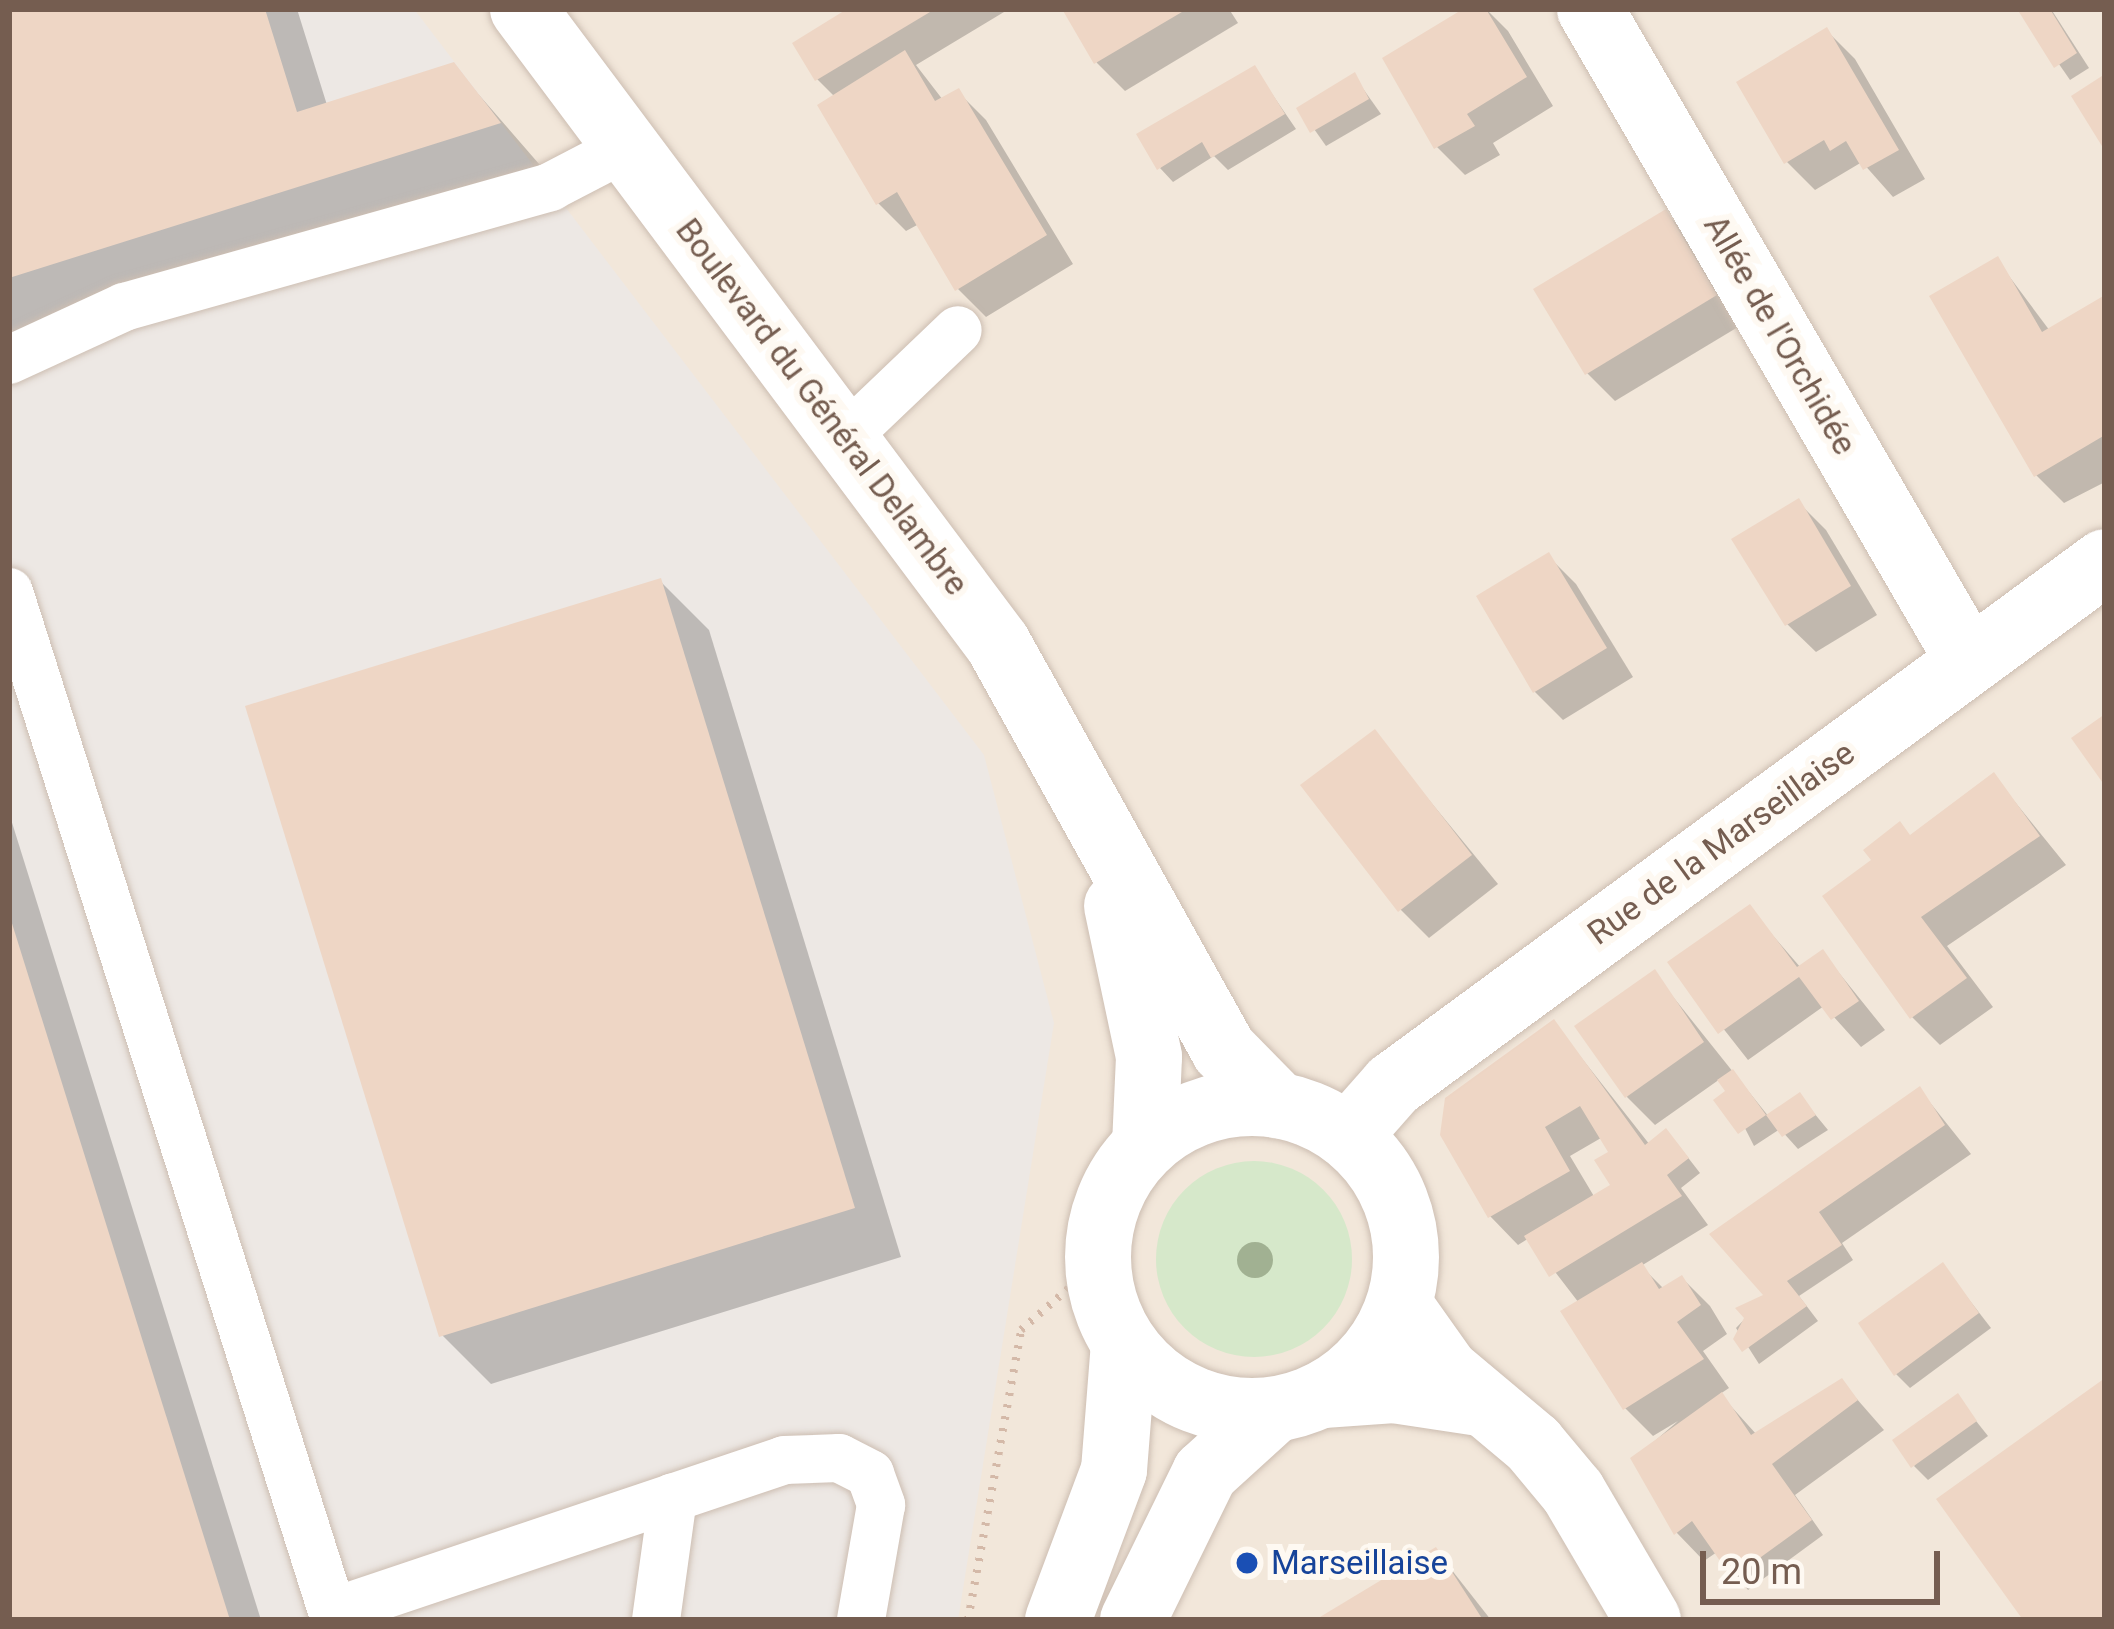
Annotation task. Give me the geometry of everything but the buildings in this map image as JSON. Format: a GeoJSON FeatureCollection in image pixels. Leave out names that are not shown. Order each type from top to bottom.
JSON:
{"type":"FeatureCollection","features":[{"type":"Feature","properties":{"kind":"street","name":"Boulevard du Général Delambre"},"geometry":{"type":"LineString","coordinates":[[523,9],[847,436],[998,644],[1225,1049],[1280,1106]]}},
{"type":"Feature","properties":{"kind":"street","name":"Allée de l'Orchidée"},"geometry":{"type":"LineString","coordinates":[[1590,9],[1969,661]]}},
{"type":"Feature","properties":{"kind":"street","name":"Rue de la Marseillaise"},"geometry":{"type":"LineString","coordinates":[[1348,1136],[1394,1085],[2105,562]]}},
{"type":"Feature","properties":{"kind":"street","name":"Boulevard du Général Delambre"},"geometry":{"type":"LineString","coordinates":[[1095,821],[1145,1027],[1151,1087],[1145,1146]]}},
{"type":"Feature","properties":{"kind":"street"},"geometry":{"type":"LineString","coordinates":[[1058,1620],[1114,1469],[1124,1343],[1098,1274],[1107,1204],[1145,1146],[1198,1113],[1280,1106],[1348,1136],[1375,1163],[1400,1213],[1407,1268],[1400,1306],[1370,1358],[1299,1403],[1196,1487],[1133,1620]]}},
{"type":"Feature","properties":{"kind":"street"},"geometry":{"type":"LineString","coordinates":[[1400,1306],[1431,1355],[1480,1403],[1533,1444],[1573,1492],[1648,1620]]}},
{"type":"Feature","properties":{"kind":"street"},"geometry":{"type":"LineString","coordinates":[[1124,1343],[1189,1399],[1299,1403],[1394,1390],[1480,1403]]}},
{"type":"Feature","properties":{"kind":"lane"},"geometry":{"type":"LineString","coordinates":[[9,360],[124,307],[550,187],[627,147]]}},
{"type":"Feature","properties":{"kind":"lane"},"geometry":{"type":"LineString","coordinates":[[847,436],[958,329]]}},
{"type":"Feature","properties":{"kind":"lane"},"geometry":{"type":"LineString","coordinates":[[9,592],[334,1616],[784,1460],[839,1458],[870,1474],[881,1504],[861,1620]]}},
{"type":"Feature","properties":{"kind":"lane"},"geometry":{"type":"LineString","coordinates":[[656,1620],[673,1497]]}},
{"type":"Feature","properties":{"kind":"path"},"geometry":{"type":"LineString","coordinates":[[968,1620],[1021,1330],[1056,1292],[1098,1274]]}},
{"type":"Feature","properties":{"kind":"shaded area"},"geometry":{"type":"Polygon","coordinates":[[[9,9],[2105,9],[2105,1620],[9,1620],[9,9]]]}},
{"type":"Feature","properties":{"kind":"shaded area"},"geometry":{"type":"Polygon","coordinates":[[[9,9],[414,9],[984,755],[1054,1023],[958,1620],[9,1620],[9,9]]]}},
{"type":"Feature","properties":{"kind":"green space"},"geometry":{"type":"Polygon","coordinates":[[[1254,1161],[1292,1168],[1323,1190],[1345,1221],[1352,1259],[1345,1297],[1323,1328],[1292,1350],[1254,1357],[1216,1350],[1185,1328],[1163,1297],[1156,1259],[1163,1221],[1185,1190],[1216,1168],[1254,1161]]]}},
{"type":"Feature","properties":{"kind":"place","name":"Marseillaise"},"geometry":{"type":"Point","coordinates":[1247,1563]}}]}
